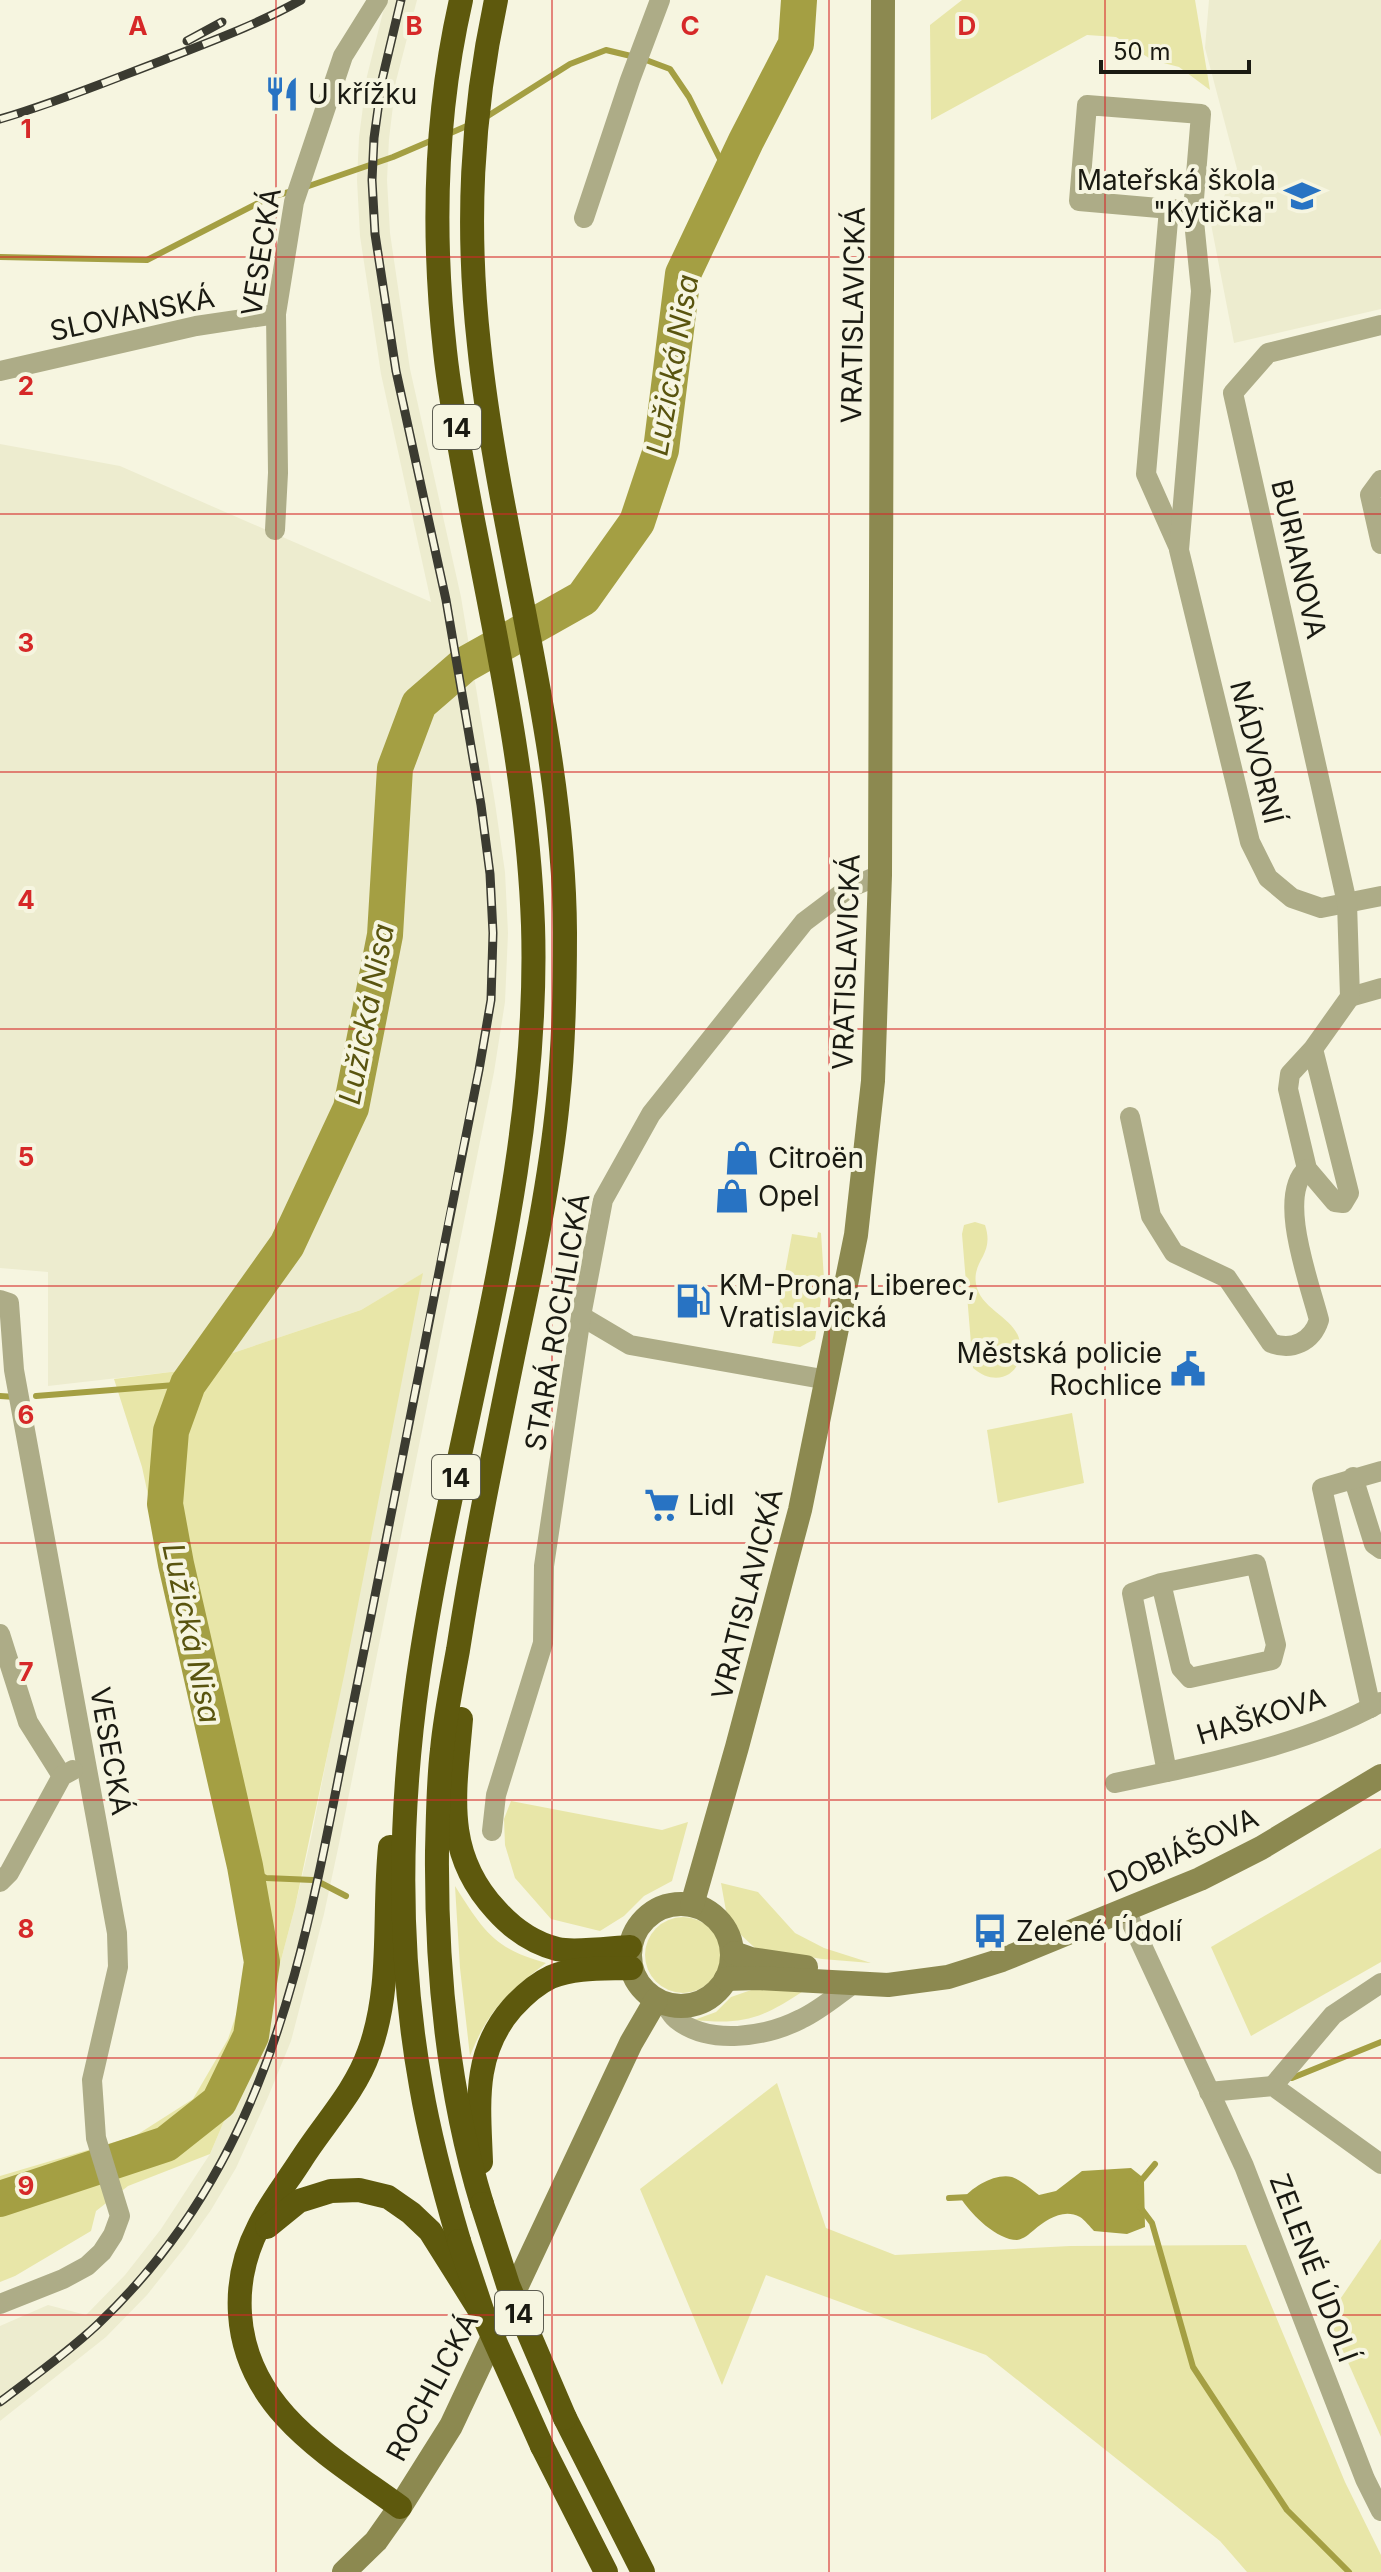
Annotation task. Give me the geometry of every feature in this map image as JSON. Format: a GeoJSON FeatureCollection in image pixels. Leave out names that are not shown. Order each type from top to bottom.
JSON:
{"type":"FeatureCollection","features":[{"type":"Feature","properties":{"kind":"highway","name":"14"},"geometry":{"type":"LineString","coordinates":[[495,2],[481,77],[471,193],[472,262],[479,349],[556,812],[565,924],[564,1016],[558,1101],[545,1194],[475,1545],[441,1751],[437,1904],[439,1969],[447,2045],[469,2160],[508,2285],[565,2418],[643,2572]]}},
{"type":"Feature","properties":{"kind":"highway","name":"14"},"geometry":{"type":"LineString","coordinates":[[460,6],[447,72],[438,177],[439,263],[445,351],[509,711],[524,814],[533,924],[532,1014],[526,1093],[500,1270],[428,1617],[414,1716],[405,1822],[403,1910],[407,1974],[421,2088],[459,2241],[485,2319],[542,2446],[606,2572]]}},
{"type":"Feature","properties":{"kind":"highway"},"geometry":{"type":"LineString","coordinates":[[475,1545],[455,1788],[456,1831],[466,1870],[484,1898],[505,1920],[533,1940],[560,1950],[631,1957]]}},
{"type":"Feature","properties":{"kind":"highway"},"geometry":{"type":"LineString","coordinates":[[400,2507],[310,2439],[285,2417],[263,2390],[249,2362],[241,2333],[239,2301],[242,2272],[259,2226],[316,2136],[339,2106],[369,2054],[382,2005],[386,1884],[400,1758],[414,1716]]}},
{"type":"Feature","properties":{"kind":"highway"},"geometry":{"type":"LineString","coordinates":[[482,2204],[479,2088],[487,2047],[502,2020],[526,1993],[551,1977],[631,1957]]}},
{"type":"Feature","properties":{"kind":"highway"},"geometry":{"type":"LineString","coordinates":[[253,2240],[299,2201],[331,2191],[359,2190],[388,2197],[430,2231],[485,2319]]}},
{"type":"Feature","properties":{"kind":"street","name":"VESECKÁ"},"geometry":{"type":"LineString","coordinates":[[275,530],[278,473],[276,314],[294,202],[343,56],[378,0]]}},
{"type":"Feature","properties":{"kind":"street"},"geometry":{"type":"LineString","coordinates":[[584,218],[660,0]]}},
{"type":"Feature","properties":{"kind":"street","name":"VRATISLAVICKÁ"},"geometry":{"type":"LineString","coordinates":[[692,1905],[771,1626],[800,1510],[856,1235],[871,1097],[880,875],[883,0]]}},
{"type":"Feature","properties":{"kind":"street","name":"NÁDVORNÍ"},"geometry":{"type":"LineString","coordinates":[[1179,550],[1201,291],[1193,211],[1201,114],[1087,105],[1079,201],[1193,211]]}},
{"type":"Feature","properties":{"kind":"street","name":"NÁDVORNÍ"},"geometry":{"type":"LineString","coordinates":[[1169,209],[1146,474],[1179,550],[1250,842],[1268,878],[1292,898],[1321,908],[1347,903]]}},
{"type":"Feature","properties":{"kind":"street","name":"SLOVANSKÁ"},"geometry":{"type":"LineString","coordinates":[[0,371],[196,326],[276,314]]}},
{"type":"Feature","properties":{"kind":"street","name":"BURIANOVA"},"geometry":{"type":"LineString","coordinates":[[1350,997],[1347,903],[1233,393],[1268,353],[1381,325]]}},
{"type":"Feature","properties":{"kind":"street"},"geometry":{"type":"LineString","coordinates":[[1381,480],[1370,495],[1381,544]]}},
{"type":"Feature","properties":{"kind":"street","name":"STARÁ ROCHLICKÁ"},"geometry":{"type":"LineString","coordinates":[[492,1831],[496,1795],[543,1643],[544,1566],[581,1316],[603,1200],[651,1114],[804,922],[849,888],[880,875]]}},
{"type":"Feature","properties":{"kind":"street"},"geometry":{"type":"LineString","coordinates":[[1347,903],[1381,896]]}},
{"type":"Feature","properties":{"kind":"street"},"geometry":{"type":"LineString","coordinates":[[1313,1049],[1349,1193],[1343,1203],[1335,1202],[1307,1169],[1288,1081],[1290,1074],[1313,1049],[1350,997],[1381,988]]}},
{"type":"Feature","properties":{"kind":"street"},"geometry":{"type":"LineString","coordinates":[[1130,1117],[1151,1216],[1174,1253],[1227,1278],[1271,1343],[1281,1347],[1306,1340],[1315,1332],[1319,1320],[1293,1208],[1299,1176],[1307,1169]]}},
{"type":"Feature","properties":{"kind":"street","name":"VESECKÁ"},"geometry":{"type":"LineString","coordinates":[[0,1300],[9,1303],[14,1370],[117,1933],[118,1967],[92,2080],[96,2138],[118,2209],[113,2235],[102,2252],[87,2266],[0,2304]]}},
{"type":"Feature","properties":{"kind":"street"},"geometry":{"type":"LineString","coordinates":[[581,1316],[630,1345],[828,1380]]}},
{"type":"Feature","properties":{"kind":"street","name":"HAŠKOVA"},"geometry":{"type":"LineString","coordinates":[[1115,1783],[1242,1756],[1376,1705],[1322,1488],[1381,1471]]}},
{"type":"Feature","properties":{"kind":"street"},"geometry":{"type":"LineString","coordinates":[[1353,1477],[1374,1544],[1381,1549]]}},
{"type":"Feature","properties":{"kind":"street","name":"HAŠKOVA"},"geometry":{"type":"LineString","coordinates":[[1161,1583],[1181,1668],[1190,1678],[1272,1660],[1276,1645],[1256,1564],[1161,1583],[1132,1593],[1167,1772]]}},
{"type":"Feature","properties":{"kind":"street"},"geometry":{"type":"LineString","coordinates":[[0,1634],[28,1722],[62,1776]]}},
{"type":"Feature","properties":{"kind":"street"},"geometry":{"type":"LineString","coordinates":[[3,1872],[62,1776],[85,1765]]}},
{"type":"Feature","properties":{"kind":"street","name":"DOBIÁŠOVA"},"geometry":{"type":"LineString","coordinates":[[726,1979],[757,1978],[836,1996],[948,1977],[1002,1960],[1200,1879],[1261,1848],[1381,1776]]}},
{"type":"Feature","properties":{"kind":"street"},"geometry":{"type":"LineString","coordinates":[[660,2002],[688,2006],[714,1995],[726,1979],[734,1953],[728,1935],[717,1919],[692,1905],[671,1905],[647,1917],[636,1930],[631,1957],[636,1980],[675,2018],[701,2032],[734,2036],[768,2032],[800,2020],[836,1996]]}},
{"type":"Feature","properties":{"kind":"street","name":"ZELENÉ ÚDOLÍ"},"geometry":{"type":"LineString","coordinates":[[1126,1911],[1244,2166],[1365,2479],[1381,2511]]}},
{"type":"Feature","properties":{"kind":"street","name":"DOBIÁŠOVA"},"geometry":{"type":"LineString","coordinates":[[734,1953],[751,1959],[850,1974],[888,1975],[1002,1960]]}},
{"type":"Feature","properties":{"kind":"street"},"geometry":{"type":"LineString","coordinates":[[1273,2086],[1333,2015],[1381,1983]]}},
{"type":"Feature","properties":{"kind":"street","name":"ROCHLICKÁ"},"geometry":{"type":"LineString","coordinates":[[344,2572],[376,2541],[400,2507],[462,2404],[631,2043],[660,2002]]}},
{"type":"Feature","properties":{"kind":"street"},"geometry":{"type":"LineString","coordinates":[[1209,2092],[1273,2086],[1381,2164]]}},
{"type":"Feature","properties":{"kind":"shaded area"},"geometry":{"type":"Polygon","coordinates":[[[386,0],[417,0],[396,81],[389,139],[387,180],[390,233],[410,369],[461,597],[505,872],[508,933],[505,1002],[494,1072],[339,1844],[291,2041],[236,2168],[185,2247],[147,2295],[106,2337],[0,2421],[0,2326],[48,2305],[86,2315],[125,2275],[161,2229],[210,2154],[262,2032],[311,1838],[422,1274],[361,1310],[179,1371],[48,1386],[48,1272],[0,1268],[0,444],[120,466],[431,602],[381,374],[360,236],[357,180],[359,137],[367,76],[386,0]]]}},
{"type":"Feature","properties":{"kind":"shaded area"},"geometry":{"type":"Polygon","coordinates":[[[962,0],[1195,0],[1210,90],[1179,67],[1152,60],[1116,37],[1087,35],[931,120],[930,25],[962,0]]]}},
{"type":"Feature","properties":{"kind":"shaded area","name":"Mateřská škola \"Kytička\""},"geometry":{"type":"Polygon","coordinates":[[[1209,0],[1381,0],[1381,309],[1234,343],[1211,224],[1237,169],[1205,48],[1209,0]]]}},
{"type":"Feature","properties":{"kind":"shaded area"},"geometry":{"type":"Polygon","coordinates":[[[975,1222],[985,1225],[987,1235],[976,1276],[979,1293],[1012,1327],[1020,1343],[1014,1370],[1000,1377],[982,1374],[973,1368],[962,1234],[964,1225],[975,1222]]]}},
{"type":"Feature","properties":{"kind":"shaded area"},"geometry":{"type":"Polygon","coordinates":[[[818,1232],[821,1233],[824,1279],[815,1339],[800,1347],[772,1343],[792,1234],[817,1238],[818,1232]]]}},
{"type":"Feature","properties":{"kind":"shaded area"},"geometry":{"type":"Polygon","coordinates":[[[423,1273],[295,1907],[262,2032],[210,2154],[128,2186],[96,2211],[91,2231],[0,2282],[0,2176],[135,2136],[193,2099],[228,2039],[251,1970],[142,1467],[114,1379],[179,1371],[361,1310],[423,1273]]]}},
{"type":"Feature","properties":{"kind":"shaded area"},"geometry":{"type":"Polygon","coordinates":[[[1072,1413],[1084,1483],[998,1503],[987,1430],[1072,1413]]]}},
{"type":"Feature","properties":{"kind":"shaded area"},"geometry":{"type":"Polygon","coordinates":[[[511,1801],[662,1830],[688,1822],[672,1881],[644,1896],[624,1916],[600,1931],[551,1919],[515,1878],[505,1845],[504,1819],[511,1801]]]}},
{"type":"Feature","properties":{"kind":"shaded area"},"geometry":{"type":"Polygon","coordinates":[[[1381,1848],[1381,1962],[1251,2036],[1211,1947],[1381,1848]]]}},
{"type":"Feature","properties":{"kind":"shaded area"},"geometry":{"type":"Polygon","coordinates":[[[721,1883],[758,1892],[795,1933],[824,1948],[871,1963],[755,1948],[741,1935],[726,1911],[721,1883]]]}},
{"type":"Feature","properties":{"kind":"shaded area"},"geometry":{"type":"Polygon","coordinates":[[[455,1886],[492,1936],[514,1951],[546,1963],[500,2003],[484,2026],[470,2056],[460,1968],[455,1886]]]}},
{"type":"Feature","properties":{"kind":"shaded area"},"geometry":{"type":"Polygon","coordinates":[[[683,1917],[698,1920],[710,1928],[718,1940],[721,1955],[718,1970],[710,1982],[698,1990],[683,1993],[668,1990],[656,1982],[648,1970],[645,1955],[648,1940],[656,1928],[668,1920],[683,1917]]]}},
{"type":"Feature","properties":{"kind":"shaded area"},"geometry":{"type":"Polygon","coordinates":[[[757,1988],[805,1990],[753,2017],[727,2021],[694,2020],[716,2012],[731,1997],[757,1988]]]}},
{"type":"Feature","properties":{"kind":"shaded area"},"geometry":{"type":"Polygon","coordinates":[[[777,2083],[826,2228],[895,2255],[1070,2246],[1246,2245],[1345,2482],[1381,2555],[1381,2572],[1247,2572],[1220,2541],[986,2355],[766,2275],[722,2385],[640,2189],[777,2083]]]}},
{"type":"Feature","properties":{"kind":"shaded area"},"geometry":{"type":"Polygon","coordinates":[[[1131,2168],[1144,2182],[1145,2227],[1127,2234],[1094,2231],[1080,2217],[1067,2214],[1049,2219],[1022,2239],[1009,2239],[986,2226],[962,2200],[978,2186],[998,2177],[1015,2178],[1039,2195],[1056,2191],[1082,2171],[1131,2168]]]}},
{"type":"Feature","properties":{"kind":"shaded area"},"geometry":{"type":"Polygon","coordinates":[[[1381,2239],[1381,2437],[1328,2317],[1381,2239]]]}},
{"type":"Feature","properties":{"kind":"waterway","name":"Lužická Nisa"},"geometry":{"type":"LineString","coordinates":[[0,2199],[166,2144],[219,2102],[251,2036],[262,1962],[245,1866],[165,1504],[171,1431],[188,1384],[287,1245],[351,1108],[385,935],[395,768],[419,704],[464,665],[583,598],[637,522],[661,450],[683,274],[796,44],[799,0]]}},
{"type":"Feature","properties":{"kind":"waterway"},"geometry":{"type":"LineString","coordinates":[[483,119],[570,64],[606,50],[631,56]]}},
{"type":"Feature","properties":{"kind":"waterway"},"geometry":{"type":"LineString","coordinates":[[646,60],[670,69],[689,97],[729,177]]}},
{"type":"Feature","properties":{"kind":"waterway"},"geometry":{"type":"LineString","coordinates":[[446,135],[469,125]]}},
{"type":"Feature","properties":{"kind":"waterway"},"geometry":{"type":"LineString","coordinates":[[303,188],[435,139]]}},
{"type":"Feature","properties":{"kind":"waterway"},"geometry":{"type":"LineString","coordinates":[[0,257],[147,260],[270,197],[293,191]]}},
{"type":"Feature","properties":{"kind":"waterway"},"geometry":{"type":"LineString","coordinates":[[36,1396],[188,1384]]}},
{"type":"Feature","properties":{"kind":"waterway"},"geometry":{"type":"LineString","coordinates":[[0,1396],[16,1397]]}},
{"type":"Feature","properties":{"kind":"waterway"},"geometry":{"type":"LineString","coordinates":[[245,1866],[266,1878],[313,1880]]}},
{"type":"Feature","properties":{"kind":"waterway"},"geometry":{"type":"LineString","coordinates":[[319,1882],[346,1896]]}},
{"type":"Feature","properties":{"kind":"waterway"},"geometry":{"type":"LineString","coordinates":[[1292,2078],[1381,2042]]}},
{"type":"Feature","properties":{"kind":"waterway"},"geometry":{"type":"LineString","coordinates":[[1140,2182],[1155,2164]]}},
{"type":"Feature","properties":{"kind":"waterway"},"geometry":{"type":"LineString","coordinates":[[949,2198],[970,2197]]}},
{"type":"Feature","properties":{"kind":"waterway"},"geometry":{"type":"LineString","coordinates":[[1140,2207],[1152,2223],[1193,2367],[1287,2510],[1349,2572]]}},
{"type":"Feature","properties":{"kind":"railway"},"geometry":{"type":"LineString","coordinates":[[0,119],[81,92],[215,40],[301,0]]}},
{"type":"Feature","properties":{"kind":"railway"},"geometry":{"type":"LineString","coordinates":[[0,2402],[97,2325],[133,2289],[165,2249],[221,2163],[247,2111],[269,2056],[287,2001],[316,1887],[491,1000],[493,933],[490,874],[481,805],[446,600],[396,371],[375,234],[372,180],[374,138],[382,80],[401,0]]}},
{"type":"Feature","properties":{"kind":"railway"},"geometry":{"type":"LineString","coordinates":[[187,41],[222,22]]}},
{"type":"Feature","properties":{"kind":"place","name":"U křížku"},"geometry":{"type":"Point","coordinates":[282,94]}},
{"type":"Feature","properties":{"kind":"place","name":"Mateřská škola \"Kytička\""},"geometry":{"type":"Point","coordinates":[1302,196]}},
{"type":"Feature","properties":{"kind":"place","name":"Citroën"},"geometry":{"type":"Point","coordinates":[742,1158]}},
{"type":"Feature","properties":{"kind":"place","name":"Opel"},"geometry":{"type":"Point","coordinates":[732,1196]}},
{"type":"Feature","properties":{"kind":"place","name":"KM-Prona, Liberec, Vratislavická"},"geometry":{"type":"Point","coordinates":[693,1301]}},
{"type":"Feature","properties":{"kind":"place","name":"Městská policie Rochlice"},"geometry":{"type":"Point","coordinates":[1188,1369]}},
{"type":"Feature","properties":{"kind":"place","name":"Lidl"},"geometry":{"type":"Point","coordinates":[662,1505]}},
{"type":"Feature","properties":{"kind":"place","name":"Zelené Údolí"},"geometry":{"type":"Point","coordinates":[990,1931]}}]}
